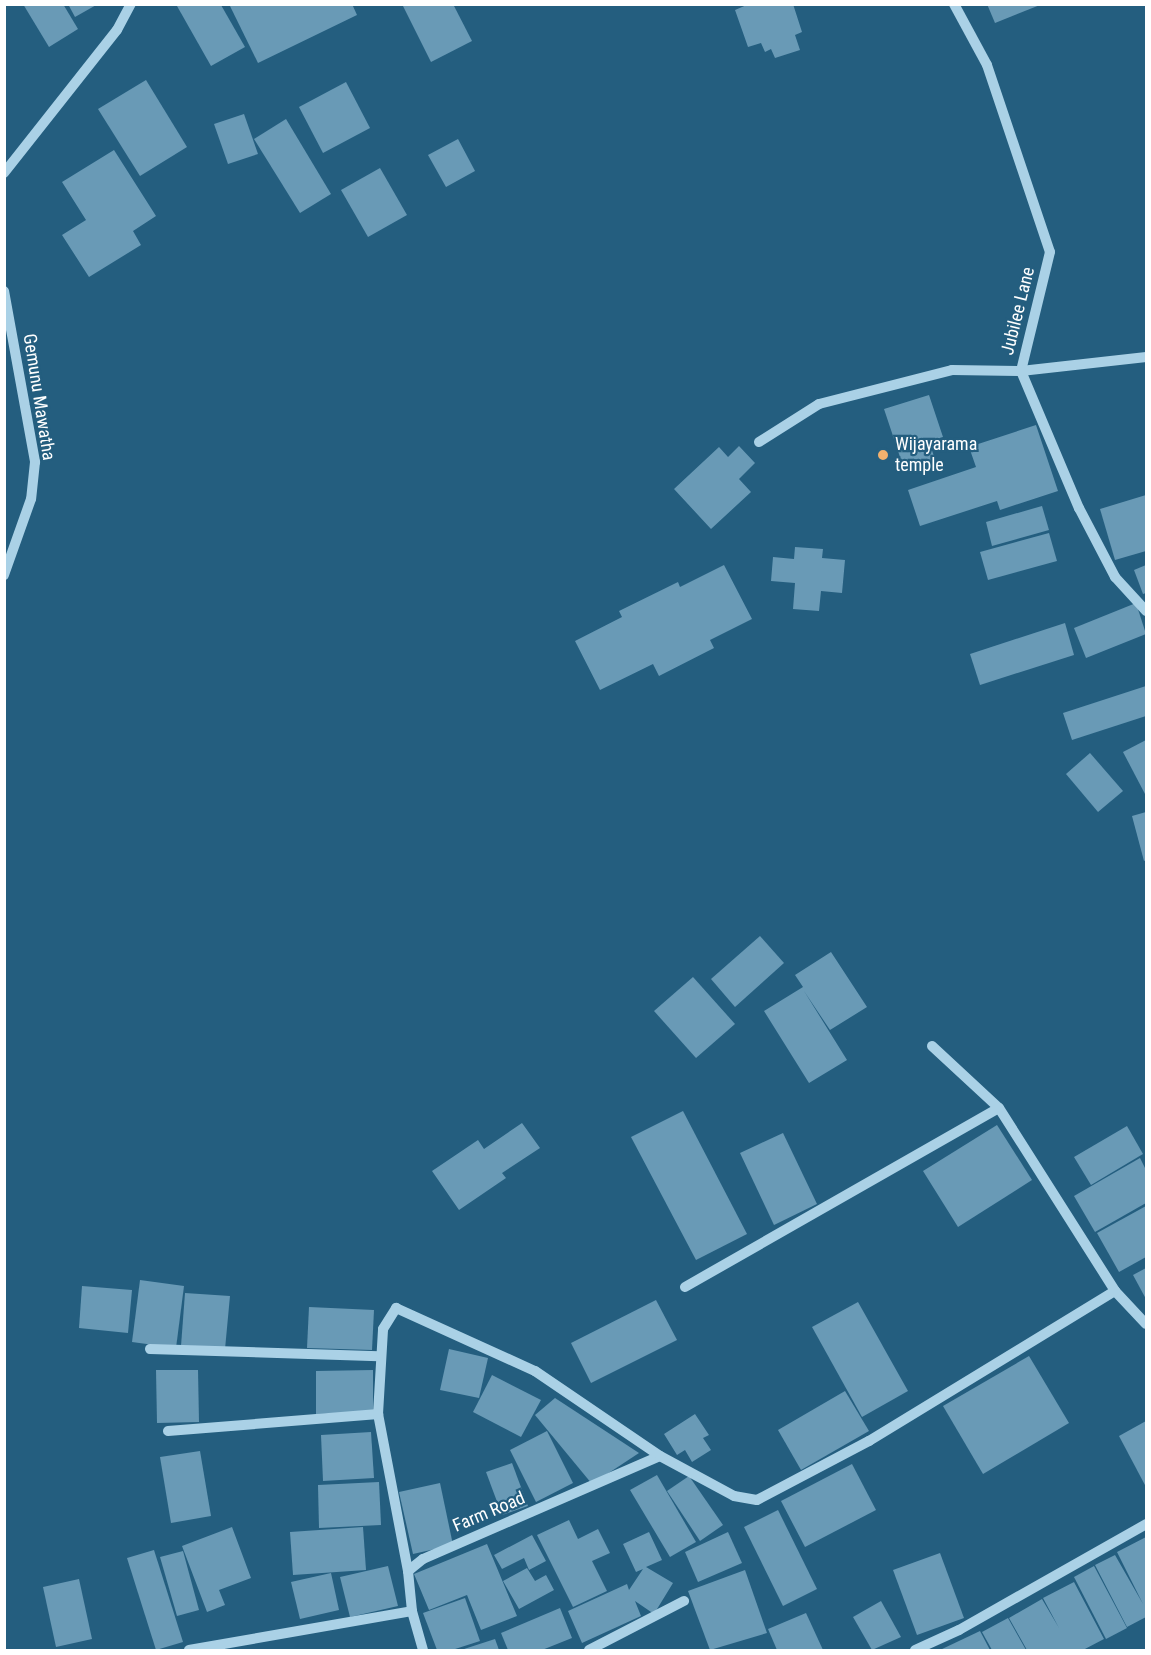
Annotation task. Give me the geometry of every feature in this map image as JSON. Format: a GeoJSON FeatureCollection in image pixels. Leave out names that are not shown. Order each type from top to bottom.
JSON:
{"type":"FeatureCollection","features":[{"type":"Feature","properties":{"kind":"street"},"geometry":{"type":"LineString","coordinates":[[4,173],[117,30],[131,4]]}},
{"type":"Feature","properties":{"kind":"street","name":"Jubilee Lane"},"geometry":{"type":"LineString","coordinates":[[954,4],[987,65],[1050,252],[1021,371],[1079,508],[1110,567],[1146,611]]}},
{"type":"Feature","properties":{"kind":"street","name":"Gemunu Mawatha"},"geometry":{"type":"LineString","coordinates":[[4,291],[35,462],[31,499],[4,575]]}},
{"type":"Feature","properties":{"kind":"street"},"geometry":{"type":"LineString","coordinates":[[759,442],[819,404],[952,370],[1021,371],[1146,357]]}},
{"type":"Feature","properties":{"kind":"street"},"geometry":{"type":"LineString","coordinates":[[932,1046],[999,1108],[1115,1292],[1146,1324]]}},
{"type":"Feature","properties":{"kind":"street"},"geometry":{"type":"LineString","coordinates":[[685,1287],[999,1108]]}},
{"type":"Feature","properties":{"kind":"street"},"geometry":{"type":"LineString","coordinates":[[423,1650],[412,1611],[408,1571],[378,1414],[379,1356],[383,1329],[396,1308],[408,1311],[535,1371],[660,1456],[734,1496],[757,1500],[772,1495],[869,1441],[1115,1292]]}},
{"type":"Feature","properties":{"kind":"street"},"geometry":{"type":"LineString","coordinates":[[150,1349],[379,1356]]}},
{"type":"Feature","properties":{"kind":"street"},"geometry":{"type":"LineString","coordinates":[[168,1431],[378,1414]]}},
{"type":"Feature","properties":{"kind":"street","name":"Farm Road"},"geometry":{"type":"LineString","coordinates":[[408,1571],[423,1559],[660,1456]]}},
{"type":"Feature","properties":{"kind":"street"},"geometry":{"type":"LineString","coordinates":[[915,1650],[959,1630],[1146,1524]]}},
{"type":"Feature","properties":{"kind":"street"},"geometry":{"type":"LineString","coordinates":[[589,1650],[684,1601]]}},
{"type":"Feature","properties":{"kind":"street"},"geometry":{"type":"LineString","coordinates":[[189,1650],[412,1611]]}},
{"type":"Feature","properties":{"kind":"building"},"geometry":{"type":"Polygon","coordinates":[[[23,4],[63,4],[78,29],[49,47],[23,4]]]}},
{"type":"Feature","properties":{"kind":"building"},"geometry":{"type":"Polygon","coordinates":[[[68,4],[98,4],[75,17],[68,4]]]}},
{"type":"Feature","properties":{"kind":"building"},"geometry":{"type":"Polygon","coordinates":[[[229,4],[352,4],[357,15],[258,63],[229,4]]]}},
{"type":"Feature","properties":{"kind":"building"},"geometry":{"type":"Polygon","coordinates":[[[402,4],[453,4],[472,41],[431,62],[402,4]]]}},
{"type":"Feature","properties":{"kind":"building"},"geometry":{"type":"Polygon","coordinates":[[[749,4],[793,4],[802,32],[795,35],[800,50],[775,58],[771,49],[765,52],[761,43],[748,47],[735,10],[749,4]]]}},
{"type":"Feature","properties":{"kind":"building"},"geometry":{"type":"Polygon","coordinates":[[[987,4],[1040,4],[1040,5],[995,23],[987,4]]]}},
{"type":"Feature","properties":{"kind":"building"},"geometry":{"type":"Polygon","coordinates":[[[221,5],[245,47],[211,66],[177,6],[221,5]]]}},
{"type":"Feature","properties":{"kind":"building"},"geometry":{"type":"Polygon","coordinates":[[[146,80],[187,147],[140,176],[98,109],[146,80]]]}},
{"type":"Feature","properties":{"kind":"building"},"geometry":{"type":"Polygon","coordinates":[[[346,82],[370,128],[323,153],[299,107],[346,82]]]}},
{"type":"Feature","properties":{"kind":"building"},"geometry":{"type":"Polygon","coordinates":[[[244,114],[258,154],[228,164],[214,124],[244,114]]]}},
{"type":"Feature","properties":{"kind":"building"},"geometry":{"type":"Polygon","coordinates":[[[286,119],[331,194],[300,213],[254,139],[286,119]]]}},
{"type":"Feature","properties":{"kind":"building"},"geometry":{"type":"Polygon","coordinates":[[[458,139],[475,171],[446,187],[428,155],[458,139]]]}},
{"type":"Feature","properties":{"kind":"building"},"geometry":{"type":"Polygon","coordinates":[[[114,150],[156,216],[133,231],[141,245],[89,277],[62,235],[86,220],[62,182],[114,150]]]}},
{"type":"Feature","properties":{"kind":"building"},"geometry":{"type":"Polygon","coordinates":[[[380,168],[407,215],[368,237],[341,190],[380,168]]]}},
{"type":"Feature","properties":{"kind":"building"},"geometry":{"type":"Polygon","coordinates":[[[929,395],[943,437],[929,442],[936,462],[905,472],[884,409],[929,395]]]}},
{"type":"Feature","properties":{"kind":"building"},"geometry":{"type":"Polygon","coordinates":[[[1036,425],[1058,491],[1000,510],[997,501],[920,526],[908,490],[976,467],[969,447],[1036,425]]]}},
{"type":"Feature","properties":{"kind":"building"},"geometry":{"type":"Polygon","coordinates":[[[739,446],[755,463],[739,479],[751,492],[711,529],[674,489],[719,447],[728,457],[739,446]]]}},
{"type":"Feature","properties":{"kind":"building"},"geometry":{"type":"Polygon","coordinates":[[[1146,495],[1146,551],[1115,560],[1100,509],[1146,495]]]}},
{"type":"Feature","properties":{"kind":"building"},"geometry":{"type":"Polygon","coordinates":[[[1042,506],[1049,530],[992,546],[986,522],[1042,506]]]}},
{"type":"Feature","properties":{"kind":"building"},"geometry":{"type":"Polygon","coordinates":[[[1049,533],[1057,561],[988,580],[980,552],[1049,533]]]}},
{"type":"Feature","properties":{"kind":"building"},"geometry":{"type":"Polygon","coordinates":[[[795,547],[823,549],[822,558],[845,560],[842,593],[821,591],[819,611],[793,609],[795,583],[771,581],[773,557],[794,559],[795,547]]]}},
{"type":"Feature","properties":{"kind":"building"},"geometry":{"type":"Polygon","coordinates":[[[724,565],[752,619],[710,640],[714,648],[659,676],[653,664],[600,690],[575,641],[622,617],[619,611],[678,582],[680,587],[724,565]]]}},
{"type":"Feature","properties":{"kind":"building"},"geometry":{"type":"Polygon","coordinates":[[[1146,565],[1146,593],[1143,594],[1134,570],[1146,565]]]}},
{"type":"Feature","properties":{"kind":"building"},"geometry":{"type":"Polygon","coordinates":[[[1136,603],[1146,634],[1086,658],[1074,628],[1136,603]]]}},
{"type":"Feature","properties":{"kind":"building"},"geometry":{"type":"Polygon","coordinates":[[[1065,623],[1074,655],[980,685],[970,654],[1065,623]]]}},
{"type":"Feature","properties":{"kind":"building"},"geometry":{"type":"Polygon","coordinates":[[[1146,686],[1146,716],[1072,740],[1063,713],[1146,686]]]}},
{"type":"Feature","properties":{"kind":"building"},"geometry":{"type":"Polygon","coordinates":[[[1146,740],[1146,794],[1145,794],[1123,752],[1146,740]]]}},
{"type":"Feature","properties":{"kind":"building"},"geometry":{"type":"Polygon","coordinates":[[[1090,753],[1123,791],[1098,812],[1066,774],[1090,753]]]}},
{"type":"Feature","properties":{"kind":"building"},"geometry":{"type":"Polygon","coordinates":[[[1146,812],[1146,860],[1144,861],[1132,816],[1146,812]]]}},
{"type":"Feature","properties":{"kind":"building"},"geometry":{"type":"Polygon","coordinates":[[[760,936],[784,963],[735,1007],[711,979],[760,936]]]}},
{"type":"Feature","properties":{"kind":"building"},"geometry":{"type":"Polygon","coordinates":[[[831,952],[867,1007],[830,1030],[804,991],[847,1060],[809,1083],[764,1011],[803,987],[795,975],[831,952]]]}},
{"type":"Feature","properties":{"kind":"building"},"geometry":{"type":"Polygon","coordinates":[[[693,977],[735,1024],[696,1058],[654,1011],[693,977]]]}},
{"type":"Feature","properties":{"kind":"building"},"geometry":{"type":"Polygon","coordinates":[[[683,1111],[747,1234],[696,1260],[631,1137],[683,1111]]]}},
{"type":"Feature","properties":{"kind":"building"},"geometry":{"type":"Polygon","coordinates":[[[522,1123],[540,1148],[502,1173],[506,1178],[459,1210],[432,1171],[478,1140],[484,1149],[522,1123]]]}},
{"type":"Feature","properties":{"kind":"building"},"geometry":{"type":"Polygon","coordinates":[[[997,1125],[1032,1180],[958,1227],[923,1171],[997,1125]]]}},
{"type":"Feature","properties":{"kind":"building"},"geometry":{"type":"Polygon","coordinates":[[[1127,1126],[1143,1154],[1091,1185],[1074,1157],[1127,1126]]]}},
{"type":"Feature","properties":{"kind":"building"},"geometry":{"type":"Polygon","coordinates":[[[783,1133],[817,1204],[774,1225],[740,1153],[783,1133]]]}},
{"type":"Feature","properties":{"kind":"building"},"geometry":{"type":"Polygon","coordinates":[[[1140,1158],[1146,1170],[1146,1203],[1095,1232],[1074,1196],[1140,1158]]]}},
{"type":"Feature","properties":{"kind":"building"},"geometry":{"type":"Polygon","coordinates":[[[1146,1206],[1146,1257],[1119,1272],[1097,1233],[1146,1206]]]}},
{"type":"Feature","properties":{"kind":"building"},"geometry":{"type":"Polygon","coordinates":[[[1146,1268],[1146,1299],[1133,1275],[1146,1268]]]}},
{"type":"Feature","properties":{"kind":"building"},"geometry":{"type":"Polygon","coordinates":[[[140,1280],[184,1286],[176,1348],[132,1342],[140,1280]]]}},
{"type":"Feature","properties":{"kind":"building"},"geometry":{"type":"Polygon","coordinates":[[[82,1286],[132,1290],[128,1333],[79,1328],[82,1286]]]}},
{"type":"Feature","properties":{"kind":"building"},"geometry":{"type":"Polygon","coordinates":[[[185,1293],[230,1296],[225,1349],[181,1346],[185,1293]]]}},
{"type":"Feature","properties":{"kind":"building"},"geometry":{"type":"Polygon","coordinates":[[[656,1300],[677,1340],[591,1383],[571,1343],[656,1300]]]}},
{"type":"Feature","properties":{"kind":"building"},"geometry":{"type":"Polygon","coordinates":[[[858,1302],[908,1391],[862,1417],[812,1327],[858,1302]]]}},
{"type":"Feature","properties":{"kind":"building"},"geometry":{"type":"Polygon","coordinates":[[[309,1307],[374,1310],[372,1350],[307,1348],[309,1307]]]}},
{"type":"Feature","properties":{"kind":"building"},"geometry":{"type":"Polygon","coordinates":[[[449,1349],[488,1358],[479,1398],[440,1390],[449,1349]]]}},
{"type":"Feature","properties":{"kind":"building"},"geometry":{"type":"Polygon","coordinates":[[[1029,1356],[1069,1423],[983,1474],[943,1406],[1029,1356]]]}},
{"type":"Feature","properties":{"kind":"building"},"geometry":{"type":"Polygon","coordinates":[[[156,1370],[198,1370],[199,1422],[157,1423],[156,1370]]]}},
{"type":"Feature","properties":{"kind":"building"},"geometry":{"type":"Polygon","coordinates":[[[373,1370],[373,1412],[316,1414],[316,1371],[373,1370]]]}},
{"type":"Feature","properties":{"kind":"building"},"geometry":{"type":"Polygon","coordinates":[[[492,1375],[541,1400],[521,1437],[473,1412],[492,1375]]]}},
{"type":"Feature","properties":{"kind":"building"},"geometry":{"type":"Polygon","coordinates":[[[845,1391],[869,1431],[801,1470],[778,1430],[845,1391]]]}},
{"type":"Feature","properties":{"kind":"building"},"geometry":{"type":"Polygon","coordinates":[[[555,1398],[639,1453],[592,1484],[535,1415],[555,1398]]]}},
{"type":"Feature","properties":{"kind":"building"},"geometry":{"type":"Polygon","coordinates":[[[695,1414],[709,1435],[703,1438],[711,1450],[692,1462],[685,1450],[677,1455],[664,1434],[695,1414]]]}},
{"type":"Feature","properties":{"kind":"building"},"geometry":{"type":"Polygon","coordinates":[[[1146,1421],[1146,1487],[1119,1436],[1146,1421]]]}},
{"type":"Feature","properties":{"kind":"building"},"geometry":{"type":"Polygon","coordinates":[[[547,1431],[573,1483],[536,1502],[510,1450],[547,1431]]]}},
{"type":"Feature","properties":{"kind":"building"},"geometry":{"type":"Polygon","coordinates":[[[371,1432],[374,1478],[323,1481],[321,1435],[371,1432]]]}},
{"type":"Feature","properties":{"kind":"building"},"geometry":{"type":"Polygon","coordinates":[[[200,1451],[211,1516],[171,1523],[160,1457],[200,1451]]]}},
{"type":"Feature","properties":{"kind":"building"},"geometry":{"type":"Polygon","coordinates":[[[512,1463],[528,1506],[502,1515],[486,1472],[512,1463]]]}},
{"type":"Feature","properties":{"kind":"building"},"geometry":{"type":"Polygon","coordinates":[[[852,1464],[876,1510],[805,1547],[781,1501],[852,1464]]]}},
{"type":"Feature","properties":{"kind":"building"},"geometry":{"type":"Polygon","coordinates":[[[657,1475],[696,1542],[670,1557],[630,1490],[657,1475]]]}},
{"type":"Feature","properties":{"kind":"building"},"geometry":{"type":"Polygon","coordinates":[[[689,1476],[723,1525],[700,1541],[667,1491],[689,1476]]]}},
{"type":"Feature","properties":{"kind":"building"},"geometry":{"type":"Polygon","coordinates":[[[379,1482],[381,1525],[319,1528],[318,1485],[379,1482]]]}},
{"type":"Feature","properties":{"kind":"building"},"geometry":{"type":"Polygon","coordinates":[[[440,1483],[453,1545],[413,1554],[399,1492],[440,1483]]]}},
{"type":"Feature","properties":{"kind":"building"},"geometry":{"type":"Polygon","coordinates":[[[778,1510],[817,1589],[783,1606],[744,1527],[778,1510]]]}},
{"type":"Feature","properties":{"kind":"building"},"geometry":{"type":"Polygon","coordinates":[[[569,1520],[578,1539],[598,1529],[610,1553],[592,1561],[607,1591],[573,1607],[537,1535],[569,1520]]]}},
{"type":"Feature","properties":{"kind":"building"},"geometry":{"type":"Polygon","coordinates":[[[232,1527],[251,1578],[219,1590],[225,1605],[207,1612],[182,1546],[232,1527]]]}},
{"type":"Feature","properties":{"kind":"building"},"geometry":{"type":"Polygon","coordinates":[[[363,1527],[366,1570],[293,1575],[290,1532],[363,1527]]]}},
{"type":"Feature","properties":{"kind":"building"},"geometry":{"type":"Polygon","coordinates":[[[649,1532],[662,1560],[646,1567],[673,1583],[654,1614],[635,1601],[641,1616],[582,1643],[568,1611],[627,1584],[629,1590],[643,1569],[636,1572],[623,1544],[649,1532]]]}},
{"type":"Feature","properties":{"kind":"building"},"geometry":{"type":"Polygon","coordinates":[[[728,1532],[742,1563],[698,1582],[685,1552],[728,1532]]]}},
{"type":"Feature","properties":{"kind":"building"},"geometry":{"type":"Polygon","coordinates":[[[532,1535],[546,1561],[529,1570],[524,1558],[502,1569],[494,1555],[532,1535]]]}},
{"type":"Feature","properties":{"kind":"building"},"geometry":{"type":"Polygon","coordinates":[[[1146,1537],[1146,1617],[1127,1627],[1095,1565],[1115,1555],[1143,1604],[1117,1552],[1146,1537]]]}},
{"type":"Feature","properties":{"kind":"building"},"geometry":{"type":"Polygon","coordinates":[[[487,1544],[517,1616],[481,1630],[467,1595],[429,1610],[414,1574],[487,1544]]]}},
{"type":"Feature","properties":{"kind":"building"},"geometry":{"type":"Polygon","coordinates":[[[154,1550],[183,1642],[156,1650],[127,1558],[154,1550]]]}},
{"type":"Feature","properties":{"kind":"building"},"geometry":{"type":"Polygon","coordinates":[[[183,1551],[199,1610],[177,1616],[160,1557],[183,1551]]]}},
{"type":"Feature","properties":{"kind":"building"},"geometry":{"type":"Polygon","coordinates":[[[940,1553],[964,1618],[917,1635],[893,1570],[940,1553]]]}},
{"type":"Feature","properties":{"kind":"building"},"geometry":{"type":"Polygon","coordinates":[[[388,1566],[398,1606],[350,1617],[340,1577],[388,1566]]]}},
{"type":"Feature","properties":{"kind":"building"},"geometry":{"type":"Polygon","coordinates":[[[1094,1566],[1127,1628],[1106,1639],[1074,1577],[1094,1566]]]}},
{"type":"Feature","properties":{"kind":"building"},"geometry":{"type":"Polygon","coordinates":[[[527,1568],[535,1581],[546,1575],[554,1590],[519,1609],[503,1581],[527,1568]]]}},
{"type":"Feature","properties":{"kind":"building"},"geometry":{"type":"Polygon","coordinates":[[[745,1570],[767,1633],[710,1650],[688,1591],[745,1570]]]}},
{"type":"Feature","properties":{"kind":"building"},"geometry":{"type":"Polygon","coordinates":[[[331,1573],[339,1610],[300,1619],[291,1582],[331,1573]]]}},
{"type":"Feature","properties":{"kind":"building"},"geometry":{"type":"Polygon","coordinates":[[[79,1579],[92,1639],[56,1647],[43,1587],[79,1579]]]}},
{"type":"Feature","properties":{"kind":"building"},"geometry":{"type":"Polygon","coordinates":[[[1074,1582],[1104,1639],[1083,1650],[1027,1650],[1009,1618],[1042,1599],[1059,1628],[1043,1598],[1074,1582]]]}},
{"type":"Feature","properties":{"kind":"building"},"geometry":{"type":"Polygon","coordinates":[[[465,1598],[480,1641],[452,1650],[437,1650],[423,1613],[465,1598]]]}},
{"type":"Feature","properties":{"kind":"building"},"geometry":{"type":"Polygon","coordinates":[[[881,1601],[901,1637],[872,1650],[853,1617],[881,1601]]]}},
{"type":"Feature","properties":{"kind":"building"},"geometry":{"type":"Polygon","coordinates":[[[560,1608],[572,1638],[542,1650],[508,1650],[501,1633],[560,1608]]]}},
{"type":"Feature","properties":{"kind":"building"},"geometry":{"type":"Polygon","coordinates":[[[806,1613],[823,1650],[777,1650],[768,1629],[806,1613]]]}},
{"type":"Feature","properties":{"kind":"building"},"geometry":{"type":"Polygon","coordinates":[[[1008,1618],[1026,1650],[992,1650],[982,1632],[1008,1618]]]}},
{"type":"Feature","properties":{"kind":"building"},"geometry":{"type":"Polygon","coordinates":[[[980,1631],[990,1650],[940,1650],[980,1631]]]}},
{"type":"Feature","properties":{"kind":"building"},"geometry":{"type":"Polygon","coordinates":[[[495,1639],[499,1650],[461,1650],[495,1639]]]}},
{"type":"Feature","properties":{"kind":"place","name":"Wijayarama temple"},"geometry":{"type":"Point","coordinates":[883,455]}}]}
